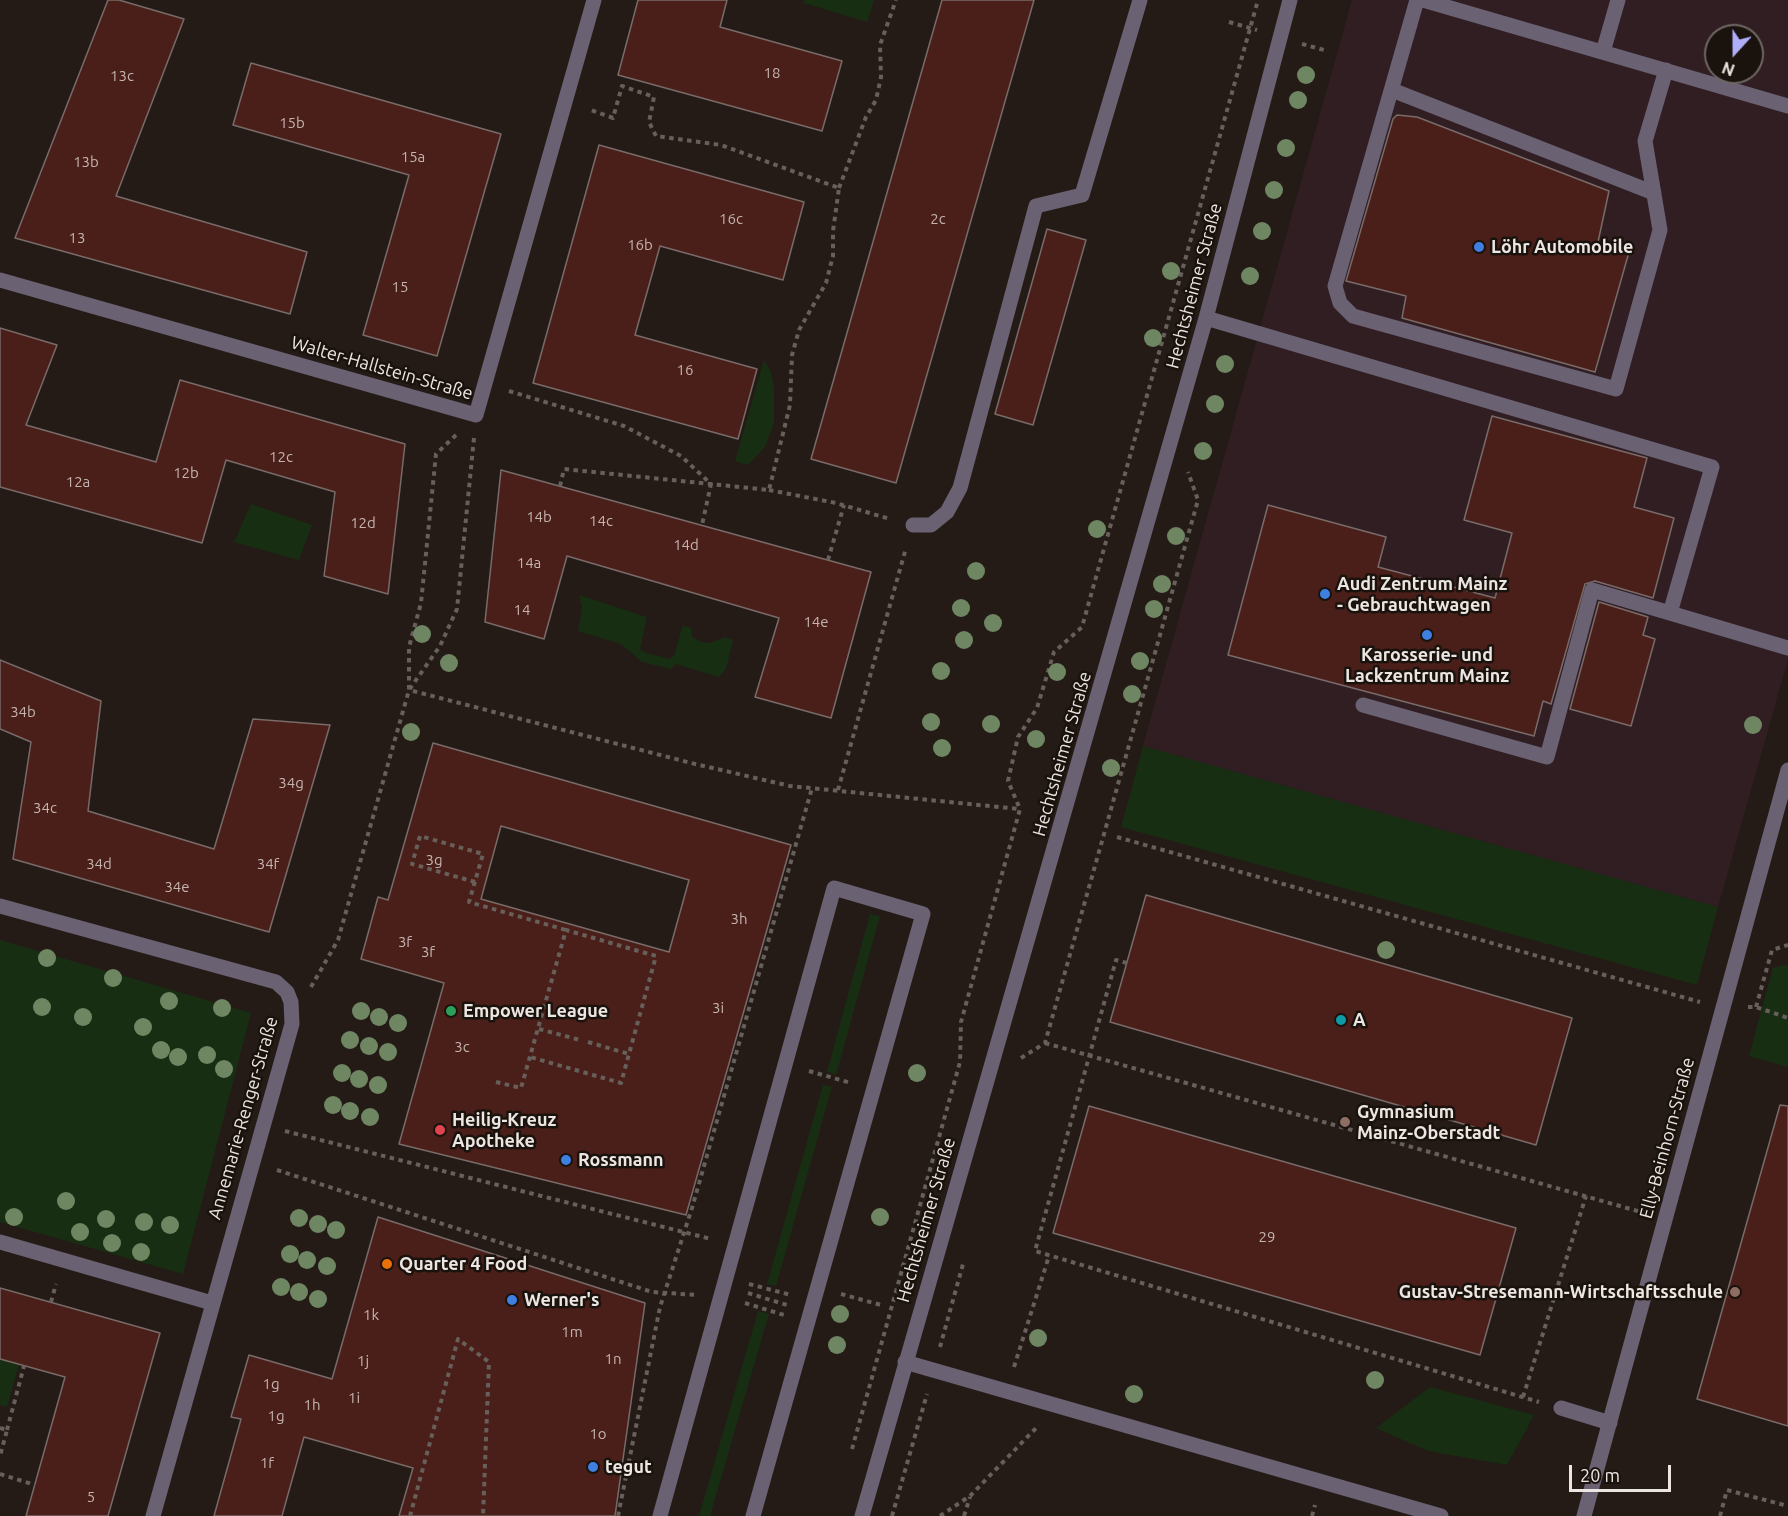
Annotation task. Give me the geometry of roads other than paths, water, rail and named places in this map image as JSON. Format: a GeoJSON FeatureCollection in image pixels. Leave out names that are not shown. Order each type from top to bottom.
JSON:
{"type":"FeatureCollection","features":[{"type":"Feature","properties":{"kind":"street","name":"Walter-Hallstein-Straße"},"geometry":{"type":"LineString","coordinates":[[0,280],[476,416],[594,0]]}},
{"type":"Feature","properties":{"kind":"street"},"geometry":{"type":"LineString","coordinates":[[913,525],[931,525],[946,512],[960,488],[1036,206],[1082,195],[1140,0]]}},
{"type":"Feature","properties":{"kind":"street","name":"Hechtsheimer Straße"},"geometry":{"type":"LineString","coordinates":[[862,1516],[1206,318],[1290,0]]}},
{"type":"Feature","properties":{"kind":"street"},"geometry":{"type":"LineString","coordinates":[[1417,0],[1335,286],[1340,303],[1353,316],[1616,389],[1660,230],[1645,141],[1666,70]]}},
{"type":"Feature","properties":{"kind":"street"},"geometry":{"type":"LineString","coordinates":[[1423,0],[1446,3],[1788,106]]}},
{"type":"Feature","properties":{"kind":"street"},"geometry":{"type":"LineString","coordinates":[[1603,52],[1618,0]]}},
{"type":"Feature","properties":{"kind":"street"},"geometry":{"type":"LineString","coordinates":[[1392,90],[1654,193]]}},
{"type":"Feature","properties":{"kind":"street"},"geometry":{"type":"LineString","coordinates":[[1206,318],[1712,467],[1670,613]]}},
{"type":"Feature","properties":{"kind":"street"},"geometry":{"type":"LineString","coordinates":[[1363,705],[1547,757],[1592,590],[1788,648]]}},
{"type":"Feature","properties":{"kind":"street","name":"Elly-Beinhorn-Straße"},"geometry":{"type":"LineString","coordinates":[[1584,1516],[1788,770]]}},
{"type":"Feature","properties":{"kind":"street"},"geometry":{"type":"LineString","coordinates":[[660,1516],[834,888],[923,914],[753,1516]]}},
{"type":"Feature","properties":{"kind":"street","name":"Annemarie-Renger-Straße"},"geometry":{"type":"LineString","coordinates":[[0,906],[276,982],[287,992],[291,1002],[292,1024],[153,1516]]}},
{"type":"Feature","properties":{"kind":"street"},"geometry":{"type":"LineString","coordinates":[[0,1242],[212,1303]]}},
{"type":"Feature","properties":{"kind":"street"},"geometry":{"type":"LineString","coordinates":[[905,1362],[1441,1516]]}},
{"type":"Feature","properties":{"kind":"street"},"geometry":{"type":"LineString","coordinates":[[1561,1408],[1610,1423]]}},
{"type":"Feature","properties":{"kind":"place","name":"Löhr Automobile"},"geometry":{"type":"Point","coordinates":[1479,247]}},
{"type":"Feature","properties":{"kind":"place","name":"Audi Zentrum Mainz - Gebrauchtwagen"},"geometry":{"type":"Point","coordinates":[1325,594]}},
{"type":"Feature","properties":{"kind":"place","name":"Karosserie- und Lackzentrum Mainz"},"geometry":{"type":"Point","coordinates":[1427,635]}},
{"type":"Feature","properties":{"kind":"place","name":"Empower League"},"geometry":{"type":"Point","coordinates":[451,1011]}},
{"type":"Feature","properties":{"kind":"place","name":"A"},"geometry":{"type":"Point","coordinates":[1341,1020]}},
{"type":"Feature","properties":{"kind":"place","name":"Gymnasium Mainz-Oberstadt"},"geometry":{"type":"Point","coordinates":[1345,1122]}},
{"type":"Feature","properties":{"kind":"place","name":"Heilig-Kreuz Apotheke"},"geometry":{"type":"Point","coordinates":[440,1130]}},
{"type":"Feature","properties":{"kind":"place","name":"Rossmann"},"geometry":{"type":"Point","coordinates":[566,1160]}},
{"type":"Feature","properties":{"kind":"place","name":"Quarter 4 Food"},"geometry":{"type":"Point","coordinates":[387,1264]}},
{"type":"Feature","properties":{"kind":"place","name":"Gustav-Stresemann-Wirtschaftsschule"},"geometry":{"type":"Point","coordinates":[1735,1292]}},
{"type":"Feature","properties":{"kind":"place","name":"Werner's"},"geometry":{"type":"Point","coordinates":[512,1300]}},
{"type":"Feature","properties":{"kind":"place","name":"tegut"},"geometry":{"type":"Point","coordinates":[593,1467]}}]}
